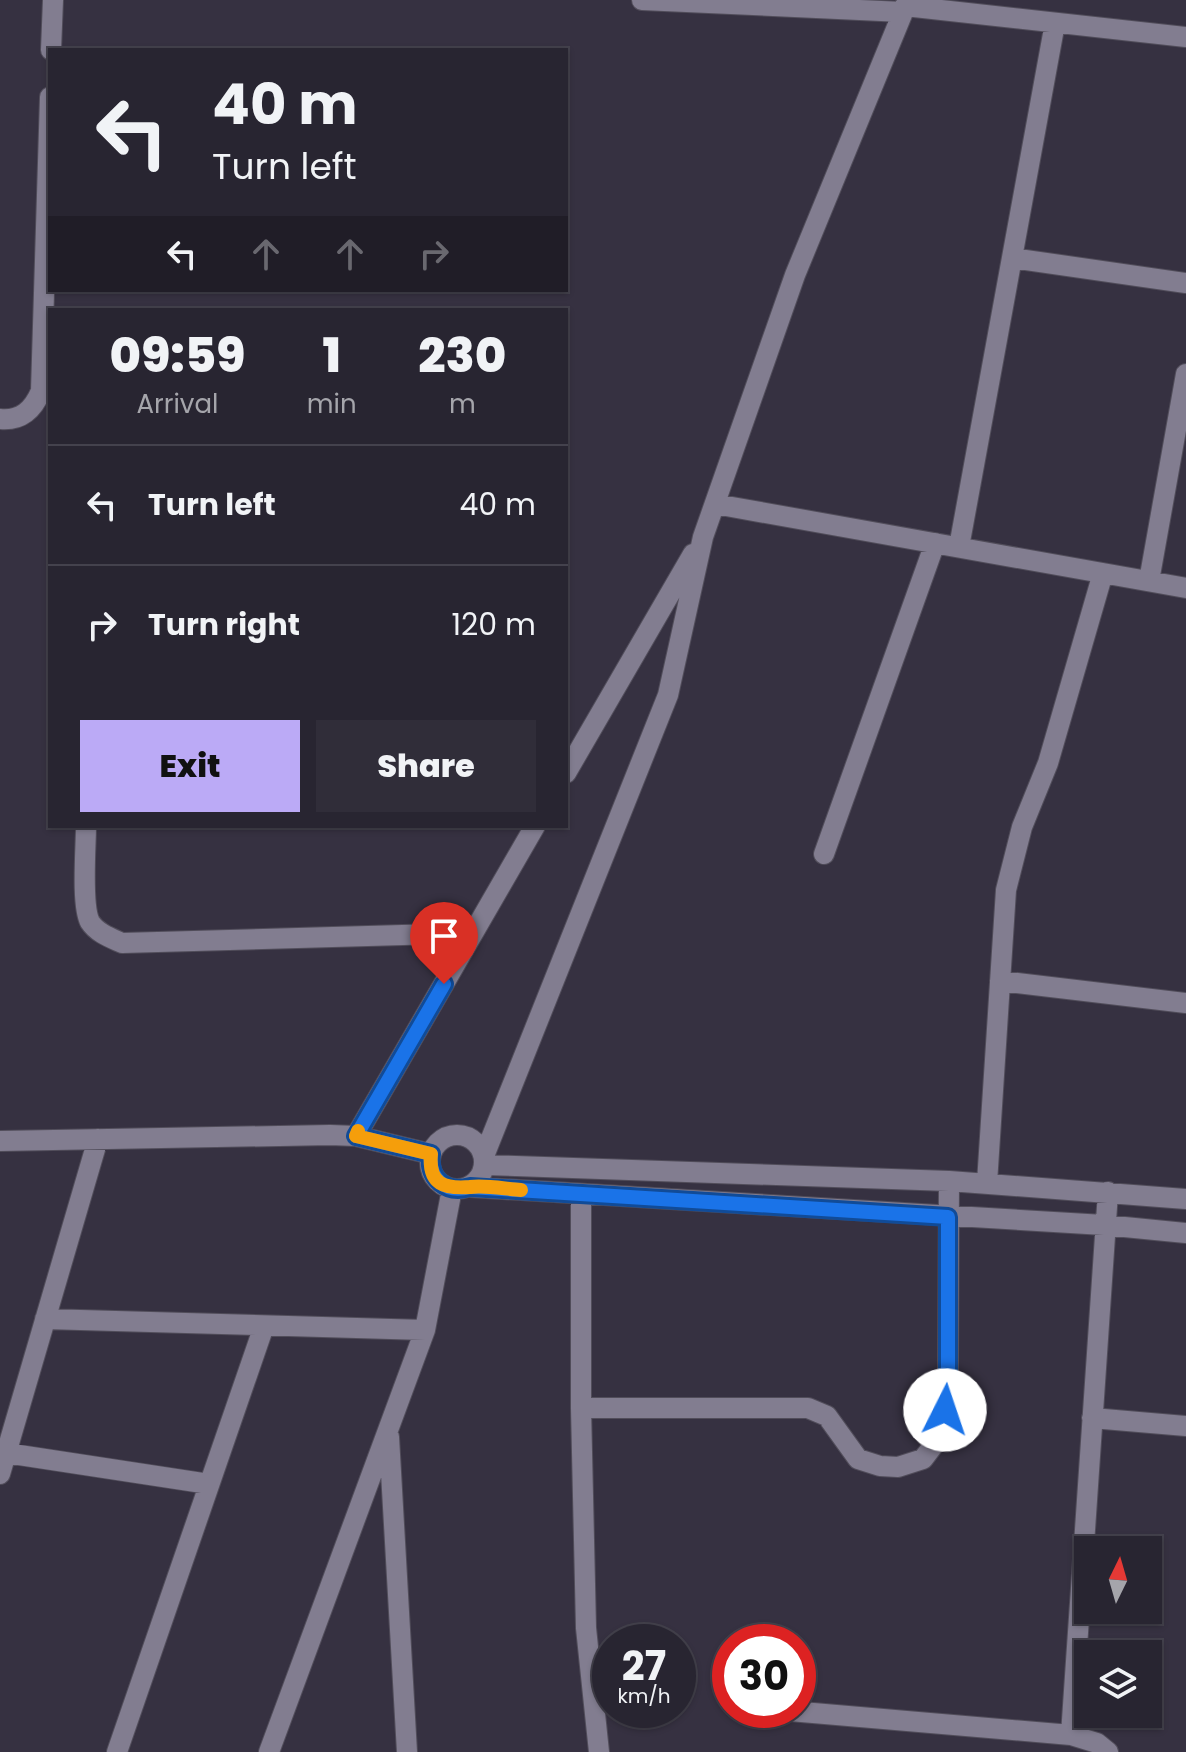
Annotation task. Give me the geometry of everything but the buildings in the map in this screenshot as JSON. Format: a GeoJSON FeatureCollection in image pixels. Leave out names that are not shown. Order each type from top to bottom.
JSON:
{"type":"FeatureCollection","features":[{"type":"Feature","properties":{"kind":"street"},"geometry":{"type":"LineString","coordinates":[[51,48],[53,0]]}},
{"type":"Feature","properties":{"kind":"street"},"geometry":{"type":"LineString","coordinates":[[642,0],[905,6],[1186,37]]}},
{"type":"Feature","properties":{"kind":"street"},"geometry":{"type":"LineString","coordinates":[[269,1752],[425,1330],[461,1188],[483,1174],[485,1160],[668,695],[703,537],[795,275],[905,6]]}},
{"type":"Feature","properties":{"kind":"street"},"geometry":{"type":"LineString","coordinates":[[959,547],[1055,23]]}},
{"type":"Feature","properties":{"kind":"street"},"geometry":{"type":"LineString","coordinates":[[0,419],[23,416],[35,404],[41,391],[48,162]]}},
{"type":"Feature","properties":{"kind":"street"},"geometry":{"type":"LineString","coordinates":[[1012,258],[1186,283]]}},
{"type":"Feature","properties":{"kind":"street"},"geometry":{"type":"LineString","coordinates":[[1149,581],[1186,374]]}},
{"type":"Feature","properties":{"kind":"street"},"geometry":{"type":"LineString","coordinates":[[715,504],[1186,588]]}},
{"type":"Feature","properties":{"kind":"street"},"geometry":{"type":"LineString","coordinates":[[568,770],[703,537]]}},
{"type":"Feature","properties":{"kind":"street"},"geometry":{"type":"LineString","coordinates":[[824,854],[935,543]]}},
{"type":"Feature","properties":{"kind":"street"},"geometry":{"type":"LineString","coordinates":[[987,1183],[1006,890],[1022,827],[1048,763],[1103,573]]}},
{"type":"Feature","properties":{"kind":"street"},"geometry":{"type":"LineString","coordinates":[[86,828],[86,907],[91,923],[105,936],[122,943],[473,933]]}},
{"type":"Feature","properties":{"kind":"street"},"geometry":{"type":"LineString","coordinates":[[356,1136],[534,828]]}},
{"type":"Feature","properties":{"kind":"street"},"geometry":{"type":"LineString","coordinates":[[1000,981],[1186,1003]]}},
{"type":"Feature","properties":{"kind":"street"},"geometry":{"type":"LineString","coordinates":[[485,1160],[475,1141],[458,1134],[441,1140],[431,1154],[432,1172],[436,1180],[461,1188],[1104,1225],[1186,1233]]}},
{"type":"Feature","properties":{"kind":"street"},"geometry":{"type":"LineString","coordinates":[[0,1141],[356,1136],[431,1154]]}},
{"type":"Feature","properties":{"kind":"street"},"geometry":{"type":"LineString","coordinates":[[0,1474],[98,1139]]}},
{"type":"Feature","properties":{"kind":"street"},"geometry":{"type":"LineString","coordinates":[[485,1160],[987,1183],[1186,1199]]}},
{"type":"Feature","properties":{"kind":"street"},"geometry":{"type":"LineString","coordinates":[[581,1408],[808,1408],[827,1416],[858,1459],[880,1466],[898,1467],[923,1459],[939,1438],[945,1410],[949,1181]]}},
{"type":"Feature","properties":{"kind":"street"},"geometry":{"type":"LineString","coordinates":[[1071,1735],[1108,1192]]}},
{"type":"Feature","properties":{"kind":"street"},"geometry":{"type":"LineString","coordinates":[[581,1194],[581,1408],[586,1628],[599,1752]]}},
{"type":"Feature","properties":{"kind":"street"},"geometry":{"type":"LineString","coordinates":[[45,1319],[425,1330]]}},
{"type":"Feature","properties":{"kind":"street"},"geometry":{"type":"LineString","coordinates":[[117,1752],[264,1326]]}},
{"type":"Feature","properties":{"kind":"street"},"geometry":{"type":"LineString","coordinates":[[1092,1418],[1186,1426]]}},
{"type":"Feature","properties":{"kind":"street"},"geometry":{"type":"LineString","coordinates":[[388,1429],[407,1752]]}},
{"type":"Feature","properties":{"kind":"street"},"geometry":{"type":"LineString","coordinates":[[6,1453],[209,1484]]}},
{"type":"Feature","properties":{"kind":"street"},"geometry":{"type":"LineString","coordinates":[[816,1713],[1071,1735],[1097,1743],[1108,1752]]}},
{"type":"Feature","properties":{"kind":"slow traffic"},"geometry":{"type":"LineString","coordinates":[[358,1131],[356,1136],[431,1154],[430,1163],[436,1180],[452,1189],[521,1190]]}},
{"type":"Feature","properties":{"kind":"route"},"geometry":{"type":"LineString","coordinates":[[444,984],[356,1136],[431,1154],[430,1163],[436,1180],[452,1189],[470,1187],[948,1217],[948,1372],[945,1410]]}}]}
